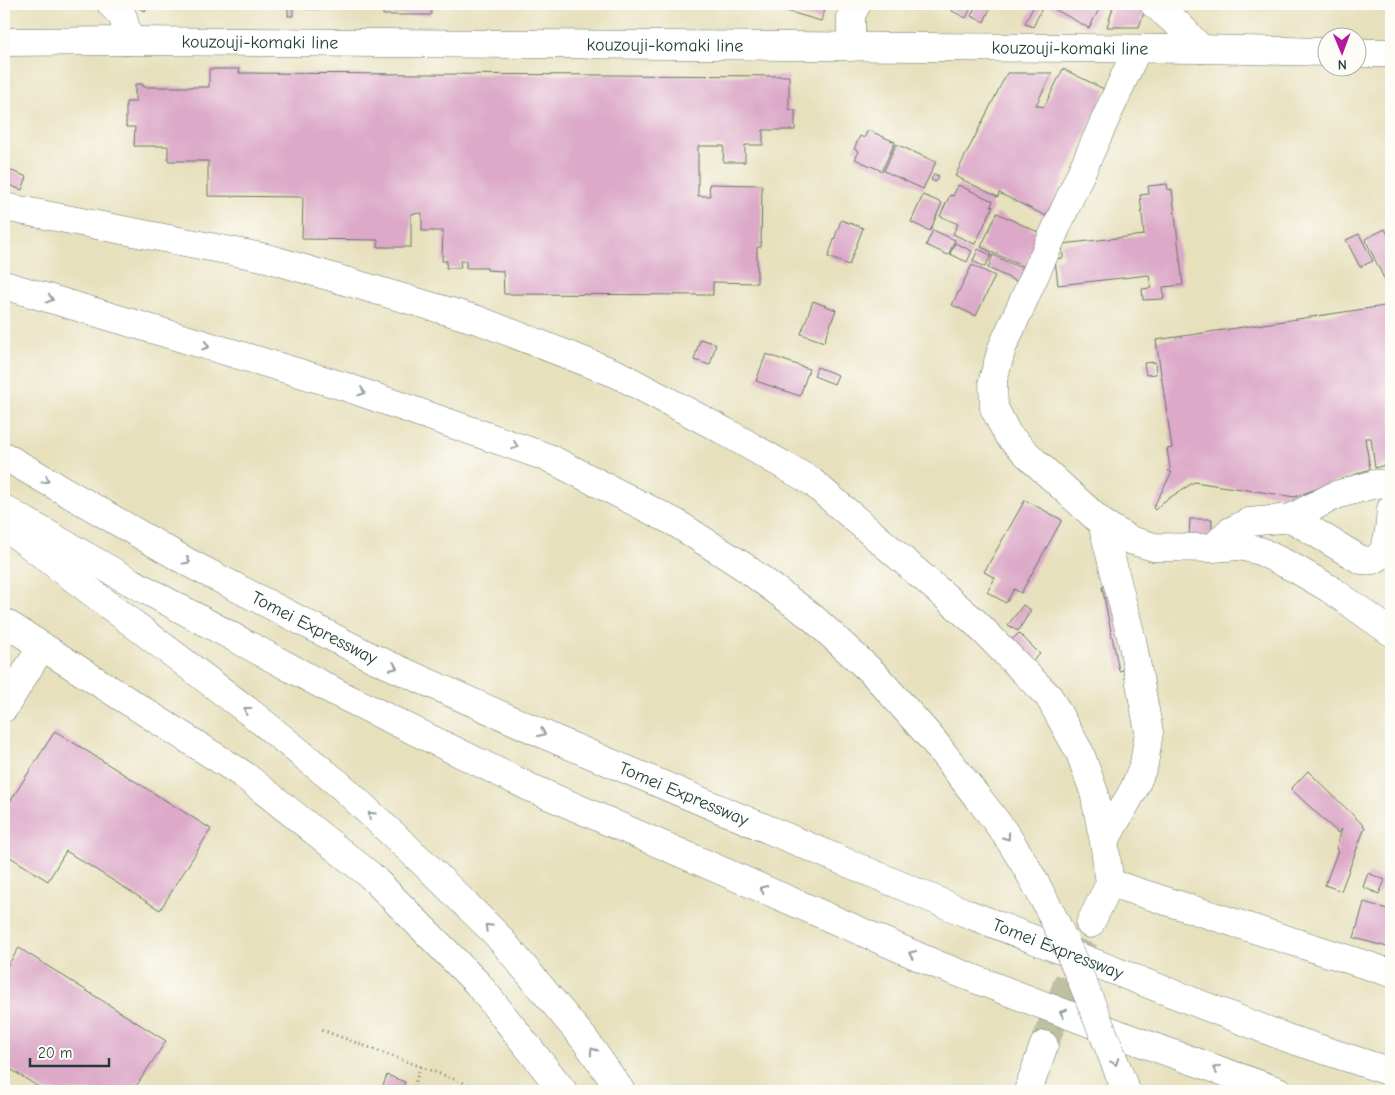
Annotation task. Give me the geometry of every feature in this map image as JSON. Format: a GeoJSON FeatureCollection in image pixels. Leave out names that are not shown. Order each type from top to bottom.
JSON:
{"type":"FeatureCollection","features":[{"type":"Feature","properties":{"kind":"main road"},"geometry":{"type":"LineString","coordinates":[[111,4],[123,17],[129,41]]}},
{"type":"Feature","properties":{"kind":"main road"},"geometry":{"type":"LineString","coordinates":[[851,47],[851,16],[857,4]]}},
{"type":"Feature","properties":{"kind":"main road"},"geometry":{"type":"LineString","coordinates":[[1154,4],[1180,25],[1201,49]]}},
{"type":"Feature","properties":{"kind":"main road","name":"kouzouji-komaki line"},"geometry":{"type":"LineString","coordinates":[[4,42],[129,41],[1201,49],[1318,52]]}},
{"type":"Feature","properties":{"kind":"main road"},"geometry":{"type":"LineString","coordinates":[[1137,49],[1002,348],[993,380],[994,408],[1008,435],[1034,461],[1102,523],[1130,540],[1154,547],[1213,548],[1239,546],[1260,551],[1330,589],[1391,632]]}},
{"type":"Feature","properties":{"kind":"main road"},"geometry":{"type":"LineString","coordinates":[[1368,53],[1391,53]]}},
{"type":"Feature","properties":{"kind":"main road"},"geometry":{"type":"LineString","coordinates":[[4,208],[267,258],[478,320],[617,374],[726,432],[810,481],[975,622],[1049,697],[1080,753],[1094,792],[1104,842],[1110,883],[1090,924]]}},
{"type":"Feature","properties":{"kind":"main road"},"geometry":{"type":"LineString","coordinates":[[4,285],[343,386],[549,458],[676,523],[744,566],[812,617],[874,674],[932,740],[1012,844],[1049,910],[1079,975],[1126,1091]]}},
{"type":"Feature","properties":{"kind":"main road","name":"Tomei Expressway"},"geometry":{"type":"LineString","coordinates":[[4,456],[189,563],[371,657],[550,737],[966,914],[1278,1034],[1391,1072]]}},
{"type":"Feature","properties":{"kind":"main road"},"geometry":{"type":"LineString","coordinates":[[1213,548],[1229,532],[1249,522],[1291,518],[1336,495],[1375,484],[1391,483]]}},
{"type":"Feature","properties":{"kind":"main road"},"geometry":{"type":"LineString","coordinates":[[4,509],[131,582],[339,694],[530,786],[938,966],[1137,1041],[1278,1091]]}},
{"type":"Feature","properties":{"kind":"main road"},"geometry":{"type":"LineString","coordinates":[[1291,518],[1361,560],[1373,560],[1383,553],[1387,541],[1391,509]]}},
{"type":"Feature","properties":{"kind":"main road"},"geometry":{"type":"LineString","coordinates":[[1102,523],[1132,640],[1149,732],[1144,764],[1134,789],[1104,842]]}},
{"type":"Feature","properties":{"kind":"main road"},"geometry":{"type":"LineString","coordinates":[[4,525],[256,717],[340,785],[497,935],[585,1040],[621,1091]]}},
{"type":"Feature","properties":{"kind":"main road"},"geometry":{"type":"LineString","coordinates":[[4,622],[244,775],[370,876],[478,984],[563,1091]]}},
{"type":"Feature","properties":{"kind":"main road"},"geometry":{"type":"LineString","coordinates":[[4,708],[42,646]]}},
{"type":"Feature","properties":{"kind":"main road"},"geometry":{"type":"LineString","coordinates":[[1110,883],[1391,973]]}},
{"type":"Feature","properties":{"kind":"main road"},"geometry":{"type":"LineString","coordinates":[[1028,1091],[1044,1045]]}},
{"type":"Feature","properties":{"kind":"path"},"geometry":{"type":"LineString","coordinates":[[322,1030],[486,1091]]}},
{"type":"Feature","properties":{"kind":"path"},"geometry":{"type":"LineString","coordinates":[[412,1091],[421,1066]]}},
{"type":"Feature","properties":{"kind":"building"},"geometry":{"type":"Polygon","coordinates":[[[136,4],[148,4],[145,11],[135,6],[136,4]]]}},
{"type":"Feature","properties":{"kind":"building"},"geometry":{"type":"Polygon","coordinates":[[[306,4],[349,4],[348,6],[328,6],[328,9],[306,9],[306,4]]]}},
{"type":"Feature","properties":{"kind":"building"},"geometry":{"type":"Polygon","coordinates":[[[383,4],[431,4],[431,15],[383,15],[383,4]]]}},
{"type":"Feature","properties":{"kind":"building"},"geometry":{"type":"Polygon","coordinates":[[[545,4],[584,4],[584,6],[545,8],[545,4]]]}},
{"type":"Feature","properties":{"kind":"building"},"geometry":{"type":"Polygon","coordinates":[[[785,4],[827,4],[821,21],[783,10],[785,4]]]}},
{"type":"Feature","properties":{"kind":"building"},"geometry":{"type":"Polygon","coordinates":[[[894,4],[919,4],[918,10],[894,4]]]}},
{"type":"Feature","properties":{"kind":"building"},"geometry":{"type":"Polygon","coordinates":[[[947,4],[973,4],[966,18],[952,11],[954,7],[947,4]]]}},
{"type":"Feature","properties":{"kind":"building"},"geometry":{"type":"Polygon","coordinates":[[[977,4],[992,4],[984,22],[971,16],[977,4]]]}},
{"type":"Feature","properties":{"kind":"building"},"geometry":{"type":"Polygon","coordinates":[[[1035,4],[1044,4],[1033,27],[1025,23],[1035,4]]]}},
{"type":"Feature","properties":{"kind":"building"},"geometry":{"type":"Polygon","coordinates":[[[1045,4],[1102,4],[1089,28],[1045,4]]]}},
{"type":"Feature","properties":{"kind":"building"},"geometry":{"type":"Polygon","coordinates":[[[1114,4],[1137,4],[1145,10],[1139,27],[1107,27],[1114,4]]]}},
{"type":"Feature","properties":{"kind":"building"},"geometry":{"type":"Polygon","coordinates":[[[288,7],[293,7],[293,16],[288,16],[288,7]]]}},
{"type":"Feature","properties":{"kind":"building"},"geometry":{"type":"Polygon","coordinates":[[[209,69],[240,69],[239,73],[789,76],[789,109],[795,110],[795,130],[763,130],[763,145],[745,145],[745,162],[723,162],[724,146],[698,146],[698,196],[710,196],[709,184],[762,185],[761,247],[757,247],[757,283],[713,282],[713,295],[504,294],[503,271],[487,270],[487,268],[466,268],[466,261],[460,261],[461,268],[446,268],[447,261],[442,261],[443,231],[422,231],[422,213],[411,214],[411,247],[378,247],[378,240],[302,239],[303,197],[208,196],[208,161],[168,161],[168,146],[134,146],[135,127],[126,127],[126,102],[135,102],[135,84],[143,84],[143,87],[209,87],[209,69]]]}},
{"type":"Feature","properties":{"kind":"building"},"geometry":{"type":"Polygon","coordinates":[[[1063,69],[1106,90],[1046,216],[999,193],[998,197],[955,176],[1007,73],[1052,73],[1036,105],[1044,107],[1063,69]]]}},
{"type":"Feature","properties":{"kind":"building"},"geometry":{"type":"Polygon","coordinates":[[[868,130],[895,142],[882,171],[855,159],[859,151],[854,149],[860,136],[864,138],[868,130]]]}},
{"type":"Feature","properties":{"kind":"building"},"geometry":{"type":"Polygon","coordinates":[[[896,144],[936,162],[923,189],[884,171],[896,144]]]}},
{"type":"Feature","properties":{"kind":"building"},"geometry":{"type":"Polygon","coordinates":[[[4,168],[27,177],[22,190],[4,183],[4,168]]]}},
{"type":"Feature","properties":{"kind":"building"},"geometry":{"type":"Polygon","coordinates":[[[934,174],[939,176],[936,182],[931,180],[934,174]]]}},
{"type":"Feature","properties":{"kind":"building"},"geometry":{"type":"Polygon","coordinates":[[[1167,184],[1168,190],[1172,189],[1183,285],[1163,287],[1164,299],[1143,300],[1142,289],[1151,288],[1149,275],[1058,285],[1055,259],[1063,258],[1062,244],[1144,235],[1140,195],[1149,194],[1148,186],[1167,184]]]}},
{"type":"Feature","properties":{"kind":"building"},"geometry":{"type":"Polygon","coordinates":[[[958,185],[993,201],[991,206],[993,207],[975,244],[953,234],[958,224],[940,216],[950,195],[953,196],[958,185]]]}},
{"type":"Feature","properties":{"kind":"building"},"geometry":{"type":"Polygon","coordinates":[[[923,195],[942,203],[930,231],[911,222],[923,195]]]}},
{"type":"Feature","properties":{"kind":"building"},"geometry":{"type":"Polygon","coordinates":[[[997,213],[1042,234],[1026,268],[981,247],[997,213]]]}},
{"type":"Feature","properties":{"kind":"building"},"geometry":{"type":"Polygon","coordinates":[[[841,220],[863,228],[849,265],[828,257],[841,220]]]}},
{"type":"Feature","properties":{"kind":"building"},"geometry":{"type":"Polygon","coordinates":[[[1385,229],[1391,241],[1391,293],[1365,239],[1385,229]]]}},
{"type":"Feature","properties":{"kind":"building"},"geometry":{"type":"Polygon","coordinates":[[[933,230],[955,240],[948,255],[926,245],[933,230]]]}},
{"type":"Feature","properties":{"kind":"building"},"geometry":{"type":"Polygon","coordinates":[[[1359,234],[1373,261],[1360,267],[1346,240],[1359,234]]]}},
{"type":"Feature","properties":{"kind":"building"},"geometry":{"type":"Polygon","coordinates":[[[955,243],[972,251],[967,262],[950,254],[955,243]]]}},
{"type":"Feature","properties":{"kind":"building"},"geometry":{"type":"Polygon","coordinates":[[[978,249],[991,255],[985,267],[973,261],[978,249]]]}},
{"type":"Feature","properties":{"kind":"building"},"geometry":{"type":"Polygon","coordinates":[[[993,255],[1025,270],[1020,283],[988,268],[993,255]]]}},
{"type":"Feature","properties":{"kind":"building"},"geometry":{"type":"Polygon","coordinates":[[[972,265],[995,276],[976,316],[952,305],[972,265]]]}},
{"type":"Feature","properties":{"kind":"building"},"geometry":{"type":"Polygon","coordinates":[[[813,301],[836,310],[824,342],[801,334],[813,301]]]}},
{"type":"Feature","properties":{"kind":"building"},"geometry":{"type":"Polygon","coordinates":[[[1391,305],[1391,463],[1375,468],[1371,438],[1365,438],[1370,469],[1295,497],[1194,482],[1163,502],[1155,510],[1153,508],[1172,472],[1168,471],[1170,468],[1167,449],[1172,448],[1156,340],[1391,305]]]}},
{"type":"Feature","properties":{"kind":"building"},"geometry":{"type":"Polygon","coordinates":[[[700,339],[716,344],[710,365],[694,360],[700,339]]]}},
{"type":"Feature","properties":{"kind":"building"},"geometry":{"type":"Polygon","coordinates":[[[766,354],[809,369],[800,396],[756,381],[766,354]]]}},
{"type":"Feature","properties":{"kind":"building"},"geometry":{"type":"Polygon","coordinates":[[[1155,362],[1156,374],[1146,375],[1144,363],[1155,362]]]}},
{"type":"Feature","properties":{"kind":"building"},"geometry":{"type":"Polygon","coordinates":[[[817,367],[838,375],[834,384],[814,376],[817,367]]]}},
{"type":"Feature","properties":{"kind":"building"},"geometry":{"type":"Polygon","coordinates":[[[1025,500],[1062,520],[1021,593],[1014,589],[1006,603],[987,592],[995,578],[984,572],[1025,500]]]}},
{"type":"Feature","properties":{"kind":"building"},"geometry":{"type":"Polygon","coordinates":[[[1190,519],[1212,519],[1212,537],[1189,536],[1190,519]]]}},
{"type":"Feature","properties":{"kind":"building"},"geometry":{"type":"Polygon","coordinates":[[[1110,585],[1128,669],[1119,671],[1102,587],[1110,585]]]}},
{"type":"Feature","properties":{"kind":"building"},"geometry":{"type":"Polygon","coordinates":[[[1023,605],[1031,610],[1018,631],[1008,625],[1023,605]]]}},
{"type":"Feature","properties":{"kind":"building"},"geometry":{"type":"Polygon","coordinates":[[[1019,633],[1040,654],[1032,662],[1010,641],[1019,633]]]}},
{"type":"Feature","properties":{"kind":"building"},"geometry":{"type":"Polygon","coordinates":[[[55,731],[211,829],[160,910],[66,851],[48,881],[4,853],[4,811],[55,731]]]}},
{"type":"Feature","properties":{"kind":"building"},"geometry":{"type":"Polygon","coordinates":[[[1308,771],[1365,827],[1341,891],[1325,885],[1338,850],[1336,849],[1342,829],[1338,833],[1291,789],[1308,771]]]}},
{"type":"Feature","properties":{"kind":"building"},"geometry":{"type":"Polygon","coordinates":[[[1368,873],[1385,880],[1379,894],[1363,887],[1368,873]]]}},
{"type":"Feature","properties":{"kind":"building"},"geometry":{"type":"Polygon","coordinates":[[[1364,902],[1391,910],[1391,948],[1354,938],[1364,902]]]}},
{"type":"Feature","properties":{"kind":"building"},"geometry":{"type":"Polygon","coordinates":[[[19,948],[166,1041],[133,1091],[45,1091],[4,1065],[4,971],[19,948]]]}},
{"type":"Feature","properties":{"kind":"building"},"geometry":{"type":"Polygon","coordinates":[[[387,1075],[405,1082],[401,1091],[381,1091],[387,1075]]]}},
{"type":"Feature","properties":{"kind":"tunnel"},"geometry":{"type":"LineString","coordinates":[[1044,1045],[1090,924]]}}]}
